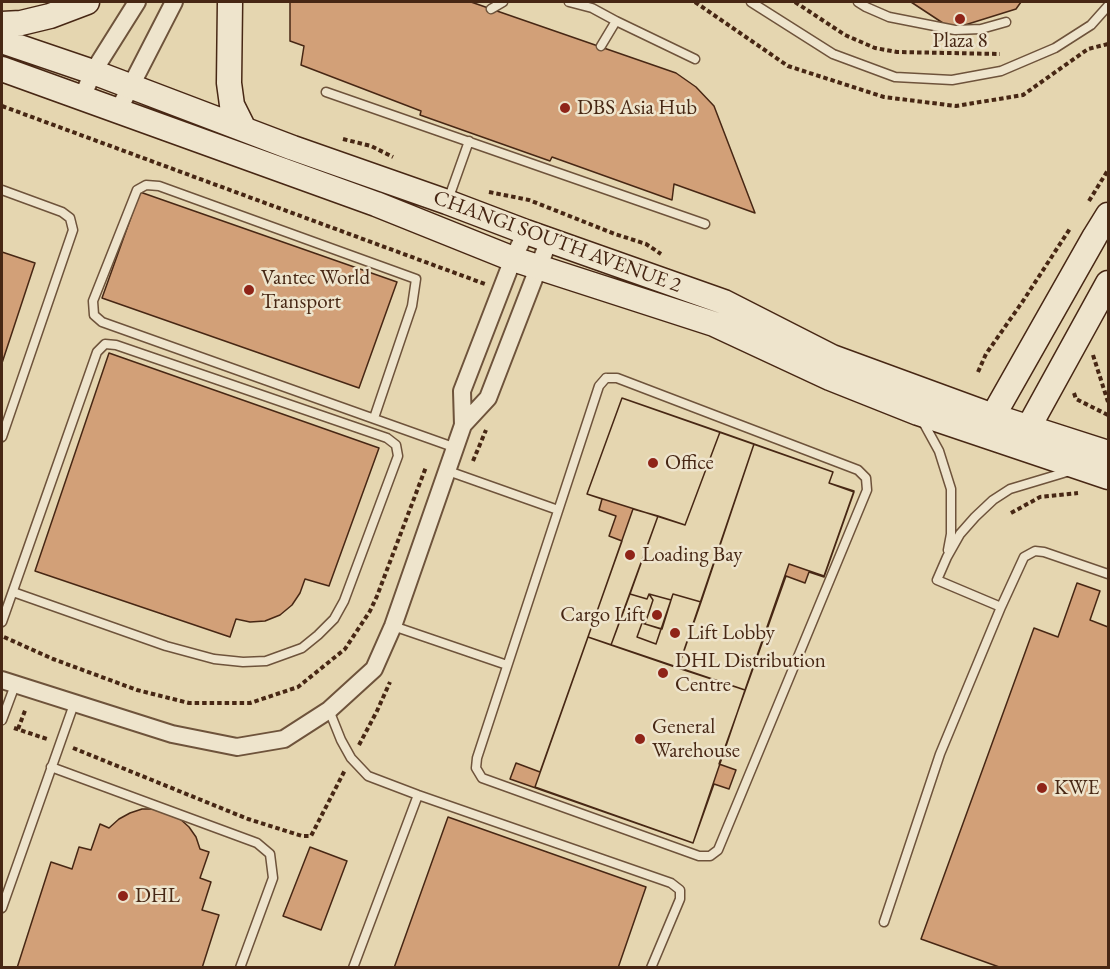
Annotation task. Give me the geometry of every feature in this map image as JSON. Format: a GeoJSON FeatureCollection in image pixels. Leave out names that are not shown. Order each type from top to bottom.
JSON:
{"type":"FeatureCollection","features":[{"type":"Feature","properties":{"kind":"street"},"geometry":{"type":"LineString","coordinates":[[2,24],[21,23],[50,16],[87,2]]}},
{"type":"Feature","properties":{"kind":"street"},"geometry":{"type":"LineString","coordinates":[[82,98],[93,72],[137,2]]}},
{"type":"Feature","properties":{"kind":"street"},"geometry":{"type":"LineString","coordinates":[[118,111],[174,2]]}},
{"type":"Feature","properties":{"kind":"street"},"geometry":{"type":"LineString","coordinates":[[230,2],[232,105],[244,129]]}},
{"type":"Feature","properties":{"kind":"street","name":"CHANGI SOUTH AVENUE 2"},"geometry":{"type":"LineString","coordinates":[[2,41],[93,72],[324,160],[724,302],[831,357],[989,426],[1023,437],[1108,453]]}},
{"type":"Feature","properties":{"kind":"street","name":"CHANGI SOUTH AVENUE 2"},"geometry":{"type":"LineString","coordinates":[[2,69],[376,204],[513,259],[714,324],[830,378],[918,413],[989,426]]}},
{"type":"Feature","properties":{"kind":"street"},"geometry":{"type":"LineString","coordinates":[[989,426],[1108,215]]}},
{"type":"Feature","properties":{"kind":"street"},"geometry":{"type":"LineString","coordinates":[[8,682],[172,734],[237,747],[284,739],[329,710],[375,669],[393,626],[463,425],[462,391],[513,259],[526,232]]}},
{"type":"Feature","properties":{"kind":"street"},"geometry":{"type":"LineString","coordinates":[[463,425],[488,398],[549,240]]}},
{"type":"Feature","properties":{"kind":"street"},"geometry":{"type":"LineString","coordinates":[[1023,437],[1108,283]]}},
{"type":"Feature","properties":{"kind":"street","name":"CHANGI SOUTH AVENUE 2"},"geometry":{"type":"LineString","coordinates":[[1023,437],[1079,468],[1108,477]]}},
{"type":"Feature","properties":{"kind":"lane"},"geometry":{"type":"LineString","coordinates":[[491,9],[502,2]]}},
{"type":"Feature","properties":{"kind":"lane"},"geometry":{"type":"LineString","coordinates":[[569,2],[595,5],[616,21],[695,59]]}},
{"type":"Feature","properties":{"kind":"lane"},"geometry":{"type":"LineString","coordinates":[[751,2],[833,54],[895,77],[952,80],[1001,71],[1055,48],[1091,25],[1108,6]]}},
{"type":"Feature","properties":{"kind":"lane"},"geometry":{"type":"LineString","coordinates":[[858,2],[889,16],[955,30],[981,29],[1006,22]]}},
{"type":"Feature","properties":{"kind":"lane"},"geometry":{"type":"LineString","coordinates":[[601,46],[616,21]]}},
{"type":"Feature","properties":{"kind":"lane"},"geometry":{"type":"LineString","coordinates":[[326,92],[705,224]]}},
{"type":"Feature","properties":{"kind":"lane"},"geometry":{"type":"LineString","coordinates":[[447,202],[469,141]]}},
{"type":"Feature","properties":{"kind":"lane"},"geometry":{"type":"LineString","coordinates":[[374,418],[412,306],[416,279],[159,186],[146,185],[137,190],[93,301],[94,315],[102,322],[456,448]]}},
{"type":"Feature","properties":{"kind":"lane"},"geometry":{"type":"LineString","coordinates":[[2,190],[62,212],[70,218],[73,230],[2,436]]}},
{"type":"Feature","properties":{"kind":"lane"},"geometry":{"type":"LineString","coordinates":[[2,622],[97,352],[105,344],[116,345],[387,438],[396,445],[398,456],[344,601],[334,619],[302,648],[266,661],[243,662],[214,659],[166,646],[13,592]]}},
{"type":"Feature","properties":{"kind":"lane"},"geometry":{"type":"LineString","coordinates":[[606,378],[617,378],[858,470],[866,478],[867,490],[718,850],[710,856],[699,856],[482,778],[476,768],[477,758],[507,665],[599,386],[606,378]]}},
{"type":"Feature","properties":{"kind":"lane"},"geometry":{"type":"LineString","coordinates":[[918,413],[939,451],[951,489],[951,534],[947,557]]}},
{"type":"Feature","properties":{"kind":"lane"},"geometry":{"type":"LineString","coordinates":[[1001,607],[937,580],[947,557],[960,534],[993,500],[1010,489],[1079,468]]}},
{"type":"Feature","properties":{"kind":"lane"},"geometry":{"type":"LineString","coordinates":[[448,471],[558,510]]}},
{"type":"Feature","properties":{"kind":"lane"},"geometry":{"type":"LineString","coordinates":[[884,922],[940,754],[1024,557],[1035,551],[1044,552],[1108,574]]}},
{"type":"Feature","properties":{"kind":"lane"},"geometry":{"type":"LineString","coordinates":[[393,626],[507,665]]}},
{"type":"Feature","properties":{"kind":"lane"},"geometry":{"type":"LineString","coordinates":[[2,720],[8,682]]}},
{"type":"Feature","properties":{"kind":"lane"},"geometry":{"type":"LineString","coordinates":[[2,908],[74,704]]}},
{"type":"Feature","properties":{"kind":"lane"},"geometry":{"type":"LineString","coordinates":[[329,710],[351,758],[368,776],[671,883],[680,890],[680,899],[651,968]]}},
{"type":"Feature","properties":{"kind":"lane"},"geometry":{"type":"LineString","coordinates":[[51,768],[257,843],[270,854],[273,878],[240,968]]}},
{"type":"Feature","properties":{"kind":"lane"},"geometry":{"type":"LineString","coordinates":[[353,968],[418,795]]}},
{"type":"Feature","properties":{"kind":"path"},"geometry":{"type":"LineString","coordinates":[[2,106],[501,290]]}},
{"type":"Feature","properties":{"kind":"path"},"geometry":{"type":"LineString","coordinates":[[1084,208],[1108,170]]}},
{"type":"Feature","properties":{"kind":"path"},"geometry":{"type":"LineString","coordinates":[[978,372],[986,354],[1072,226]]}},
{"type":"Feature","properties":{"kind":"path"},"geometry":{"type":"LineString","coordinates":[[1093,354],[1108,402]]}},
{"type":"Feature","properties":{"kind":"path"},"geometry":{"type":"LineString","coordinates":[[1076,399],[1108,415]]}},
{"type":"Feature","properties":{"kind":"path"},"geometry":{"type":"LineString","coordinates":[[2,636],[53,659],[137,690],[189,703],[250,703],[298,687],[345,649],[370,611],[436,440]]}},
{"type":"Feature","properties":{"kind":"path"},"geometry":{"type":"LineString","coordinates":[[1011,513],[1040,497],[1081,492]]}},
{"type":"Feature","properties":{"kind":"building","name":"DBS Asia Hub"},"geometry":{"type":"Polygon","coordinates":[[[290,2],[471,2],[676,73],[696,87],[714,106],[755,213],[674,184],[672,200],[552,157],[550,161],[420,115],[421,111],[301,65],[304,46],[290,41],[290,2]]]}},
{"type":"Feature","properties":{"kind":"building","name":"Plaza 8"},"geometry":{"type":"Polygon","coordinates":[[[911,2],[1021,2],[1016,9],[952,29],[911,2]]]}},
{"type":"Feature","properties":{"kind":"building","name":"Vantec World Transport"},"geometry":{"type":"Polygon","coordinates":[[[140,192],[397,282],[359,388],[102,298],[140,192]]]}},
{"type":"Feature","properties":{"kind":"building"},"geometry":{"type":"Polygon","coordinates":[[[2,252],[35,263],[2,363],[2,252]]]}},
{"type":"Feature","properties":{"kind":"building"},"geometry":{"type":"Polygon","coordinates":[[[109,353],[379,448],[329,586],[305,579],[292,605],[280,615],[265,621],[250,622],[236,619],[230,637],[35,571],[109,353]]]}},
{"type":"Feature","properties":{"kind":"building","name":"DHL Distribution Centre"},"geometry":{"type":"Polygon","coordinates":[[[622,398],[833,472],[829,483],[854,492],[824,577],[809,572],[805,583],[786,576],[719,764],[736,770],[729,789],[714,784],[693,843],[510,779],[516,763],[540,772],[622,541],[609,536],[616,516],[599,510],[602,499],[587,494],[622,398]]]}},
{"type":"Feature","properties":{"kind":"building","name":"Office"},"geometry":{"type":"Polygon","coordinates":[[[622,398],[720,432],[685,525],[587,494],[622,398]]]}},
{"type":"Feature","properties":{"kind":"building"},"geometry":{"type":"Polygon","coordinates":[[[720,432],[754,444],[701,602],[673,594],[671,600],[649,594],[647,599],[630,594],[658,516],[685,525],[720,432]]]}},
{"type":"Feature","properties":{"kind":"building","name":"General Warehouse"},"geometry":{"type":"Polygon","coordinates":[[[754,444],[833,472],[829,483],[854,491],[824,576],[789,564],[745,690],[678,668],[754,444]]]}},
{"type":"Feature","properties":{"kind":"building","name":"Loading Bay"},"geometry":{"type":"Polygon","coordinates":[[[633,509],[658,516],[611,645],[588,637],[633,509]]]}},
{"type":"Feature","properties":{"kind":"building","name":"KWE"},"geometry":{"type":"Polygon","coordinates":[[[1077,583],[1100,591],[1090,620],[1108,627],[1108,968],[1002,968],[921,939],[1034,628],[1058,637],[1077,583]]]}},
{"type":"Feature","properties":{"kind":"building","name":"Lift Lobby"},"geometry":{"type":"Polygon","coordinates":[[[630,594],[647,599],[649,594],[653,600],[645,624],[642,623],[637,637],[656,644],[673,594],[701,602],[678,668],[611,645],[630,594]]]}},
{"type":"Feature","properties":{"kind":"building","name":"Cargo Lift"},"geometry":{"type":"Polygon","coordinates":[[[649,594],[671,600],[662,629],[645,624],[653,600],[649,594]]]}},
{"type":"Feature","properties":{"kind":"building","name":"Cargo Lift"},"geometry":{"type":"Polygon","coordinates":[[[642,623],[661,629],[656,644],[637,637],[642,623]]]}},
{"type":"Feature","properties":{"kind":"building","name":"General Warehouse"},"geometry":{"type":"Polygon","coordinates":[[[588,637],[745,690],[693,843],[535,787],[588,637]]]}},
{"type":"Feature","properties":{"kind":"building","name":"DHL"},"geometry":{"type":"Polygon","coordinates":[[[142,809],[155,809],[179,818],[196,837],[200,849],[209,852],[200,878],[211,882],[202,910],[219,915],[202,968],[17,968],[51,862],[72,869],[79,847],[91,850],[100,824],[109,828],[119,819],[142,809]]]}},
{"type":"Feature","properties":{"kind":"building"},"geometry":{"type":"Polygon","coordinates":[[[448,817],[646,887],[618,968],[394,968],[448,817]]]}},
{"type":"Feature","properties":{"kind":"building"},"geometry":{"type":"Polygon","coordinates":[[[310,847],[347,861],[321,930],[283,916],[310,847]]]}},
{"type":"Feature","properties":{"kind":"place","name":"Plaza 8"},"geometry":{"type":"Point","coordinates":[960,19]}},
{"type":"Feature","properties":{"kind":"place","name":"DBS Asia Hub"},"geometry":{"type":"Point","coordinates":[565,108]}},
{"type":"Feature","properties":{"kind":"place","name":"Vantec World Transport"},"geometry":{"type":"Point","coordinates":[249,290]}},
{"type":"Feature","properties":{"kind":"place","name":"Office"},"geometry":{"type":"Point","coordinates":[653,463]}},
{"type":"Feature","properties":{"kind":"place","name":"Loading Bay"},"geometry":{"type":"Point","coordinates":[630,555]}},
{"type":"Feature","properties":{"kind":"place","name":"Cargo Lift"},"geometry":{"type":"Point","coordinates":[657,615]}},
{"type":"Feature","properties":{"kind":"place","name":"Lift Lobby"},"geometry":{"type":"Point","coordinates":[675,633]}},
{"type":"Feature","properties":{"kind":"place","name":"DHL Distribution Centre"},"geometry":{"type":"Point","coordinates":[663,673]}},
{"type":"Feature","properties":{"kind":"place","name":"General Warehouse"},"geometry":{"type":"Point","coordinates":[640,739]}},
{"type":"Feature","properties":{"kind":"place","name":"KWE"},"geometry":{"type":"Point","coordinates":[1042,788]}},
{"type":"Feature","properties":{"kind":"place","name":"DHL"},"geometry":{"type":"Point","coordinates":[123,896]}}]}
